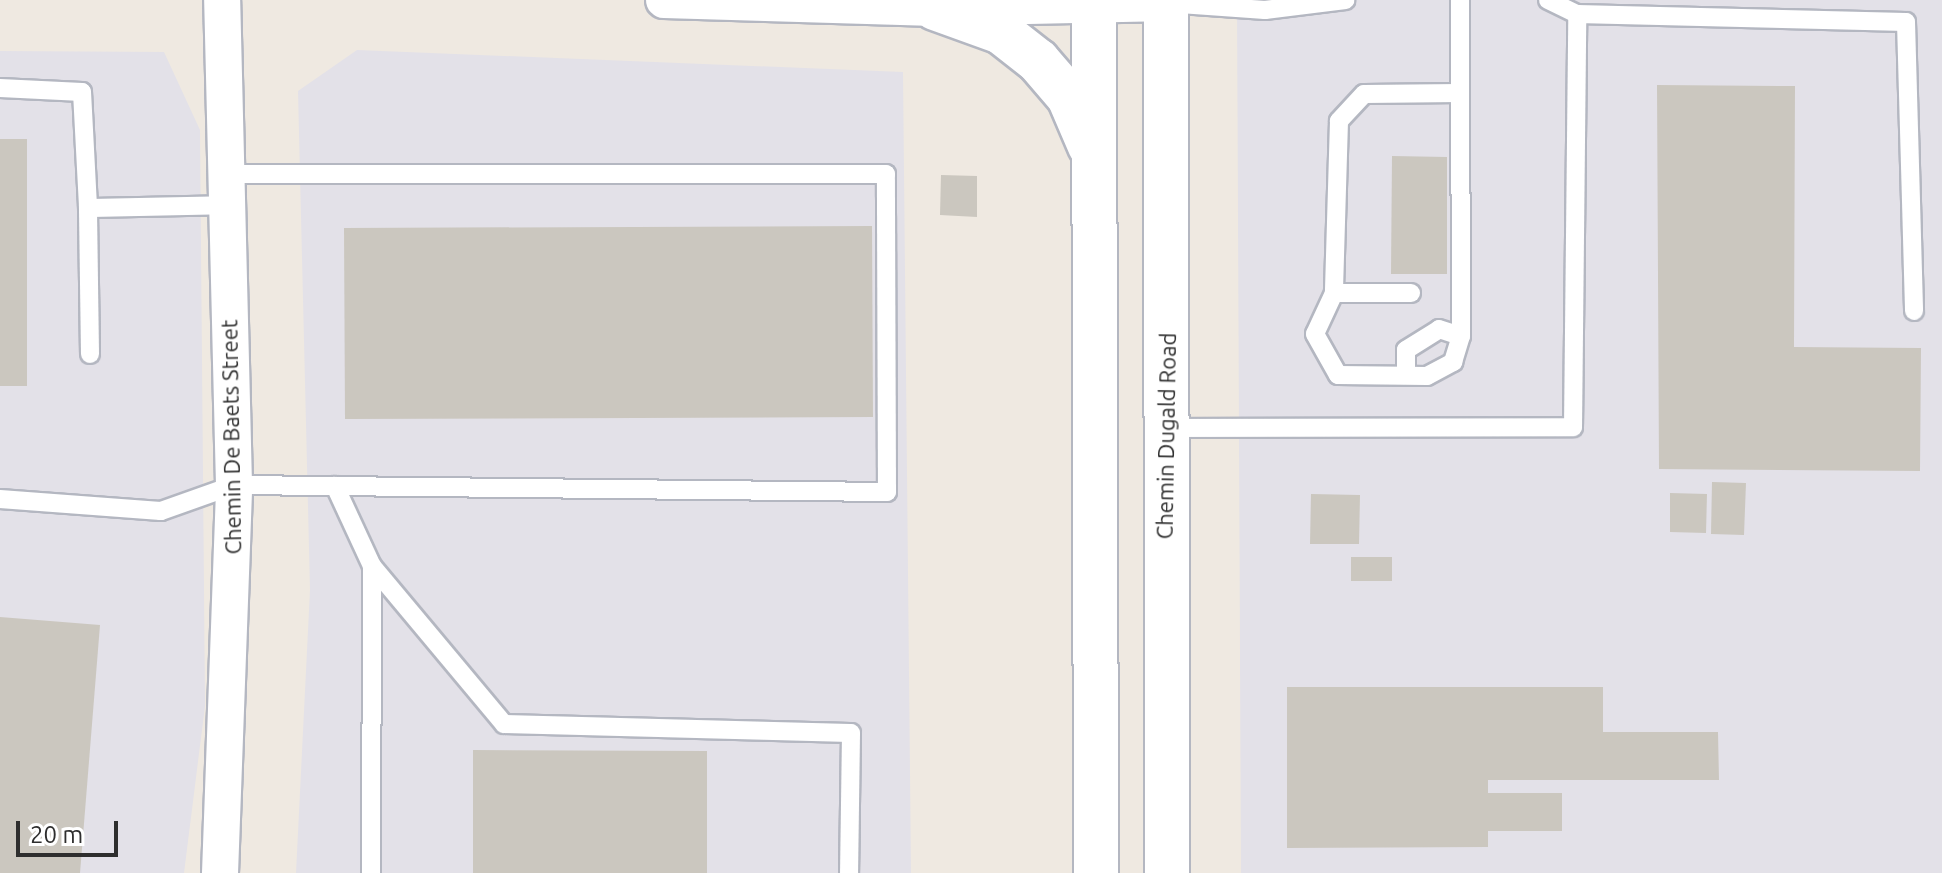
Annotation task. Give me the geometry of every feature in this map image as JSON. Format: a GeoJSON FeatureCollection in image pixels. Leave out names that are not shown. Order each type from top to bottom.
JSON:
{"type":"FeatureCollection","features":[{"type":"Feature","properties":{"kind":"main road","name":"Chemin Dugald Road"},"geometry":{"type":"LineString","coordinates":[[1166,2],[1164,428],[1167,873]]}},
{"type":"Feature","properties":{"kind":"main road"},"geometry":{"type":"LineString","coordinates":[[1094,3],[1096,873]]}},
{"type":"Feature","properties":{"kind":"main road"},"geometry":{"type":"LineString","coordinates":[[935,8],[1001,32],[1038,61],[1069,97],[1096,159]]}},
{"type":"Feature","properties":{"kind":"street","name":"Chemin De Baets Street"},"geometry":{"type":"LineString","coordinates":[[220,873],[234,485],[222,0]]}},
{"type":"Feature","properties":{"kind":"street"},"geometry":{"type":"LineString","coordinates":[[664,0],[935,8],[1166,2]]}},
{"type":"Feature","properties":{"kind":"lane"},"geometry":{"type":"LineString","coordinates":[[1166,2],[1265,10],[1345,0]]}},
{"type":"Feature","properties":{"kind":"lane"},"geometry":{"type":"LineString","coordinates":[[1460,0],[1461,336],[1453,362],[1427,376],[1338,375],[1322,358],[1315,334],[1334,293],[1339,121],[1364,94],[1460,93]]}},
{"type":"Feature","properties":{"kind":"lane"},"geometry":{"type":"LineString","coordinates":[[1548,0],[1577,14],[1906,22],[1914,311]]}},
{"type":"Feature","properties":{"kind":"lane"},"geometry":{"type":"LineString","coordinates":[[1164,428],[1573,427],[1577,14]]}},
{"type":"Feature","properties":{"kind":"lane"},"geometry":{"type":"LineString","coordinates":[[0,88],[82,92],[88,208],[90,354]]}},
{"type":"Feature","properties":{"kind":"lane"},"geometry":{"type":"LineString","coordinates":[[0,499],[161,511],[234,485],[887,492],[886,174],[226,190],[88,208]]}},
{"type":"Feature","properties":{"kind":"lane"},"geometry":{"type":"LineString","coordinates":[[1334,293],[1411,293]]}},
{"type":"Feature","properties":{"kind":"lane"},"geometry":{"type":"LineString","coordinates":[[1406,374],[1406,350],[1439,329],[1461,336]]}},
{"type":"Feature","properties":{"kind":"lane"},"geometry":{"type":"LineString","coordinates":[[335,486],[372,566],[504,724],[851,733],[849,873]]}},
{"type":"Feature","properties":{"kind":"lane"},"geometry":{"type":"LineString","coordinates":[[371,873],[372,566]]}},
{"type":"Feature","properties":{"kind":"shaded area"},"geometry":{"type":"Polygon","coordinates":[[[1237,0],[1942,0],[1942,873],[1241,873],[1237,0]]]}},
{"type":"Feature","properties":{"kind":"shaded area"},"geometry":{"type":"Polygon","coordinates":[[[357,50],[903,72],[911,873],[296,873],[310,590],[298,91],[357,50]]]}},
{"type":"Feature","properties":{"kind":"shaded area"},"geometry":{"type":"Polygon","coordinates":[[[0,51],[164,52],[200,130],[205,706],[184,873],[0,873],[0,51]]]}},
{"type":"Feature","properties":{"kind":"building"},"geometry":{"type":"Polygon","coordinates":[[[1657,85],[1795,86],[1794,347],[1921,348],[1920,471],[1659,469],[1657,85]]]}},
{"type":"Feature","properties":{"kind":"building"},"geometry":{"type":"Polygon","coordinates":[[[0,139],[27,139],[27,386],[0,386],[0,139]]]}},
{"type":"Feature","properties":{"kind":"building"},"geometry":{"type":"Polygon","coordinates":[[[1392,156],[1447,157],[1447,274],[1391,274],[1392,156]]]}},
{"type":"Feature","properties":{"kind":"building"},"geometry":{"type":"Polygon","coordinates":[[[941,175],[977,176],[977,217],[940,215],[941,175]]]}},
{"type":"Feature","properties":{"kind":"building"},"geometry":{"type":"Polygon","coordinates":[[[872,226],[873,417],[345,419],[344,228],[872,226]]]}},
{"type":"Feature","properties":{"kind":"building"},"geometry":{"type":"Polygon","coordinates":[[[1712,482],[1746,483],[1744,535],[1711,534],[1712,482]]]}},
{"type":"Feature","properties":{"kind":"building"},"geometry":{"type":"Polygon","coordinates":[[[1670,493],[1707,494],[1706,533],[1670,532],[1670,493]]]}},
{"type":"Feature","properties":{"kind":"building"},"geometry":{"type":"Polygon","coordinates":[[[1311,494],[1360,495],[1359,544],[1310,544],[1311,494]]]}},
{"type":"Feature","properties":{"kind":"building"},"geometry":{"type":"Polygon","coordinates":[[[1351,557],[1392,557],[1392,581],[1351,581],[1351,557]]]}},
{"type":"Feature","properties":{"kind":"building"},"geometry":{"type":"Polygon","coordinates":[[[0,617],[100,625],[80,873],[0,873],[0,617]]]}},
{"type":"Feature","properties":{"kind":"building"},"geometry":{"type":"Polygon","coordinates":[[[1287,687],[1603,687],[1603,732],[1718,732],[1719,780],[1488,780],[1488,793],[1562,793],[1562,831],[1488,831],[1488,847],[1287,848],[1287,687]]]}},
{"type":"Feature","properties":{"kind":"building"},"geometry":{"type":"Polygon","coordinates":[[[473,750],[707,751],[707,873],[473,873],[473,750]]]}}]}
